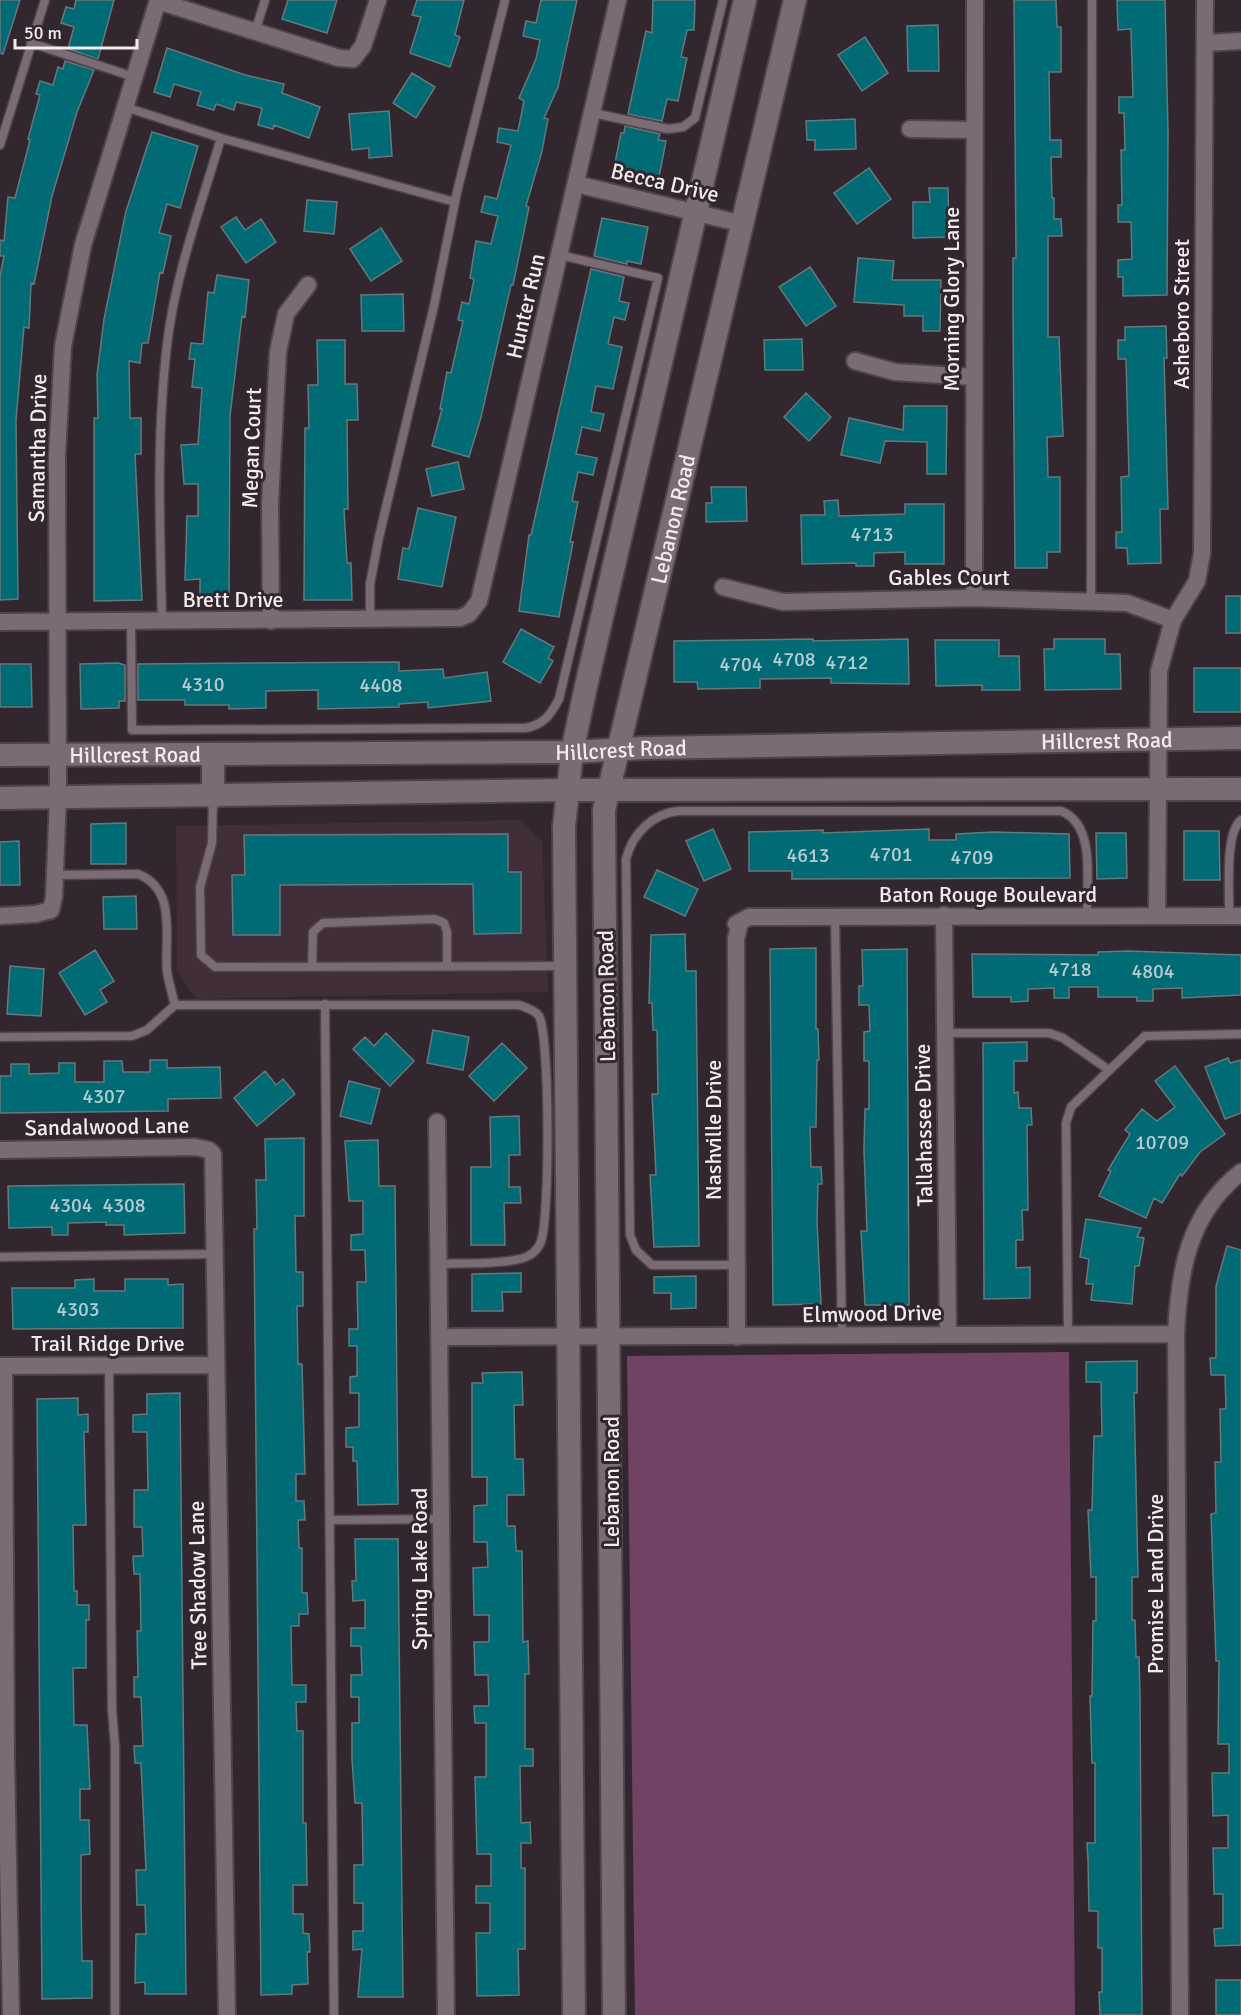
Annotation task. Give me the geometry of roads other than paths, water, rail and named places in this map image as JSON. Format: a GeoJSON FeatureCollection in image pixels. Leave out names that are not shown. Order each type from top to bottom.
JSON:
{"type":"FeatureCollection","features":[{"type":"Feature","properties":{"kind":"main road","name":"Lebanon Road"},"geometry":{"type":"LineString","coordinates":[[574,2015],[566,790],[572,752],[745,0]]}},
{"type":"Feature","properties":{"kind":"main road","name":"Lebanon Road"},"geometry":{"type":"LineString","coordinates":[[614,2015],[604,822],[608,790],[795,0]]}},
{"type":"Feature","properties":{"kind":"main road","name":"Hillcrest Road"},"geometry":{"type":"LineString","coordinates":[[0,755],[572,752],[619,749],[1241,738]]}},
{"type":"Feature","properties":{"kind":"main road"},"geometry":{"type":"LineString","coordinates":[[213,754],[213,796]]}},
{"type":"Feature","properties":{"kind":"main road","name":"Hillcrest Road"},"geometry":{"type":"LineString","coordinates":[[0,798],[566,790],[1241,789]]}},
{"type":"Feature","properties":{"kind":"street"},"geometry":{"type":"LineString","coordinates":[[158,0],[339,58],[353,60],[363,46],[378,0]]}},
{"type":"Feature","properties":{"kind":"street","name":"Samantha Drive"},"geometry":{"type":"LineString","coordinates":[[0,916],[36,914],[51,909],[55,875],[58,797],[57,456],[63,346],[82,245],[158,0]]}},
{"type":"Feature","properties":{"kind":"street","name":"Hunter Run"},"geometry":{"type":"LineString","coordinates":[[465,616],[479,601],[618,0]]}},
{"type":"Feature","properties":{"kind":"street","name":"Morning Glory Lane"},"geometry":{"type":"LineString","coordinates":[[974,598],[975,0]]}},
{"type":"Feature","properties":{"kind":"street","name":"Asheboro Street"},"geometry":{"type":"LineString","coordinates":[[1157,916],[1156,739],[1159,671],[1173,620],[1197,581],[1202,553],[1205,0]]}},
{"type":"Feature","properties":{"kind":"street"},"geometry":{"type":"LineString","coordinates":[[1204,43],[1241,41]]}},
{"type":"Feature","properties":{"kind":"street"},"geometry":{"type":"LineString","coordinates":[[910,129],[973,130]]}},
{"type":"Feature","properties":{"kind":"street","name":"Becca Drive"},"geometry":{"type":"LineString","coordinates":[[576,184],[743,224]]}},
{"type":"Feature","properties":{"kind":"street","name":"Megan Court"},"geometry":{"type":"LineString","coordinates":[[271,621],[270,503],[278,352],[286,314],[308,285]]}},
{"type":"Feature","properties":{"kind":"street"},"geometry":{"type":"LineString","coordinates":[[855,361],[895,372],[974,377]]}},
{"type":"Feature","properties":{"kind":"street","name":"Gables Court"},"geometry":{"type":"LineString","coordinates":[[723,587],[783,602],[974,598],[1127,603],[1173,620]]}},
{"type":"Feature","properties":{"kind":"street","name":"Brett Drive"},"geometry":{"type":"LineString","coordinates":[[0,622],[370,620],[465,616]]}},
{"type":"Feature","properties":{"kind":"street","name":"Tallahassee Drive"},"geometry":{"type":"LineString","coordinates":[[944,915],[948,1334]]}},
{"type":"Feature","properties":{"kind":"street","name":"Baton Rouge Boulevard"},"geometry":{"type":"LineString","coordinates":[[736,924],[756,917],[1235,916]]}},
{"type":"Feature","properties":{"kind":"street","name":"Nashville Drive"},"geometry":{"type":"LineString","coordinates":[[736,924],[739,926],[736,939],[735,1265],[737,1337]]}},
{"type":"Feature","properties":{"kind":"street","name":"Spring Lake Road"},"geometry":{"type":"LineString","coordinates":[[437,1122],[446,2015]]}},
{"type":"Feature","properties":{"kind":"street","name":"Sandalwood Lane"},"geometry":{"type":"LineString","coordinates":[[0,1150],[195,1147],[209,1150],[213,1154]]}},
{"type":"Feature","properties":{"kind":"street","name":"Tree Shadow Lane"},"geometry":{"type":"LineString","coordinates":[[213,1154],[227,2015]]}},
{"type":"Feature","properties":{"kind":"street","name":"Promise Land Drive"},"geometry":{"type":"LineString","coordinates":[[1180,2015],[1176,1334],[1178,1286],[1188,1245],[1214,1201],[1241,1172]]}},
{"type":"Feature","properties":{"kind":"street","name":"Elmwood Drive"},"geometry":{"type":"LineString","coordinates":[[440,1337],[1176,1334]]}},
{"type":"Feature","properties":{"kind":"street","name":"Trail Ridge Drive"},"geometry":{"type":"LineString","coordinates":[[2,1366],[216,1365]]}},
{"type":"Feature","properties":{"kind":"street"},"geometry":{"type":"LineString","coordinates":[[2,1366],[11,2015]]}},
{"type":"Feature","properties":{"kind":"lane"},"geometry":{"type":"LineString","coordinates":[[0,145],[45,0]]}},
{"type":"Feature","properties":{"kind":"lane"},"geometry":{"type":"LineString","coordinates":[[255,32],[266,0]]}},
{"type":"Feature","properties":{"kind":"lane"},"geometry":{"type":"LineString","coordinates":[[370,620],[370,584],[376,554],[434,306],[455,202],[505,0]]}},
{"type":"Feature","properties":{"kind":"lane"},"geometry":{"type":"LineString","coordinates":[[593,113],[668,129],[683,127],[695,118],[723,0]]}},
{"type":"Feature","properties":{"kind":"lane"},"geometry":{"type":"LineString","coordinates":[[1091,601],[1092,0]]}},
{"type":"Feature","properties":{"kind":"lane"},"geometry":{"type":"LineString","coordinates":[[31,43],[134,77]]}},
{"type":"Feature","properties":{"kind":"lane"},"geometry":{"type":"LineString","coordinates":[[125,107],[221,138],[455,202]]}},
{"type":"Feature","properties":{"kind":"lane"},"geometry":{"type":"LineString","coordinates":[[162,621],[159,432],[167,342],[189,245],[221,138]]}},
{"type":"Feature","properties":{"kind":"lane"},"geometry":{"type":"LineString","coordinates":[[131,621],[132,730],[525,728],[536,726],[550,717],[559,699],[658,279],[560,255]]}},
{"type":"Feature","properties":{"kind":"lane"},"geometry":{"type":"LineString","coordinates":[[213,796],[212,843],[200,887],[201,955],[210,965],[219,968],[566,966]]}},
{"type":"Feature","properties":{"kind":"lane"},"geometry":{"type":"LineString","coordinates":[[735,1265],[652,1265],[636,1250],[630,1235],[626,859],[631,842],[642,831],[666,813],[680,811],[1061,811],[1074,817],[1084,835],[1087,916]]}},
{"type":"Feature","properties":{"kind":"lane"},"geometry":{"type":"LineString","coordinates":[[1235,916],[1231,844],[1232,832],[1241,820]]}},
{"type":"Feature","properties":{"kind":"lane"},"geometry":{"type":"LineString","coordinates":[[55,875],[138,874],[151,879],[158,889],[167,912],[167,972],[175,1005]]}},
{"type":"Feature","properties":{"kind":"lane"},"geometry":{"type":"LineString","coordinates":[[834,917],[842,1336]]}},
{"type":"Feature","properties":{"kind":"lane"},"geometry":{"type":"LineString","coordinates":[[312,967],[313,932],[323,923],[435,919],[444,923],[447,932],[447,966]]}},
{"type":"Feature","properties":{"kind":"lane"},"geometry":{"type":"LineString","coordinates":[[325,1004],[334,2015]]}},
{"type":"Feature","properties":{"kind":"lane"},"geometry":{"type":"LineString","coordinates":[[0,1037],[132,1036],[147,1030],[175,1005],[519,1005],[538,1016],[545,1044],[548,1202],[541,1242],[532,1255],[519,1260],[439,1264]]}},
{"type":"Feature","properties":{"kind":"lane"},"geometry":{"type":"LineString","coordinates":[[944,1033],[1043,1032],[1063,1038],[1109,1070]]}},
{"type":"Feature","properties":{"kind":"lane"},"geometry":{"type":"LineString","coordinates":[[1068,1333],[1067,1117],[1071,1107],[1148,1035],[1241,1034]]}},
{"type":"Feature","properties":{"kind":"lane"},"geometry":{"type":"LineString","coordinates":[[0,1257],[215,1254]]}},
{"type":"Feature","properties":{"kind":"lane"},"geometry":{"type":"LineString","coordinates":[[109,1366],[112,1709],[115,1747],[115,2015]]}},
{"type":"Feature","properties":{"kind":"lane"},"geometry":{"type":"LineString","coordinates":[[330,1520],[441,1519]]}}]}
